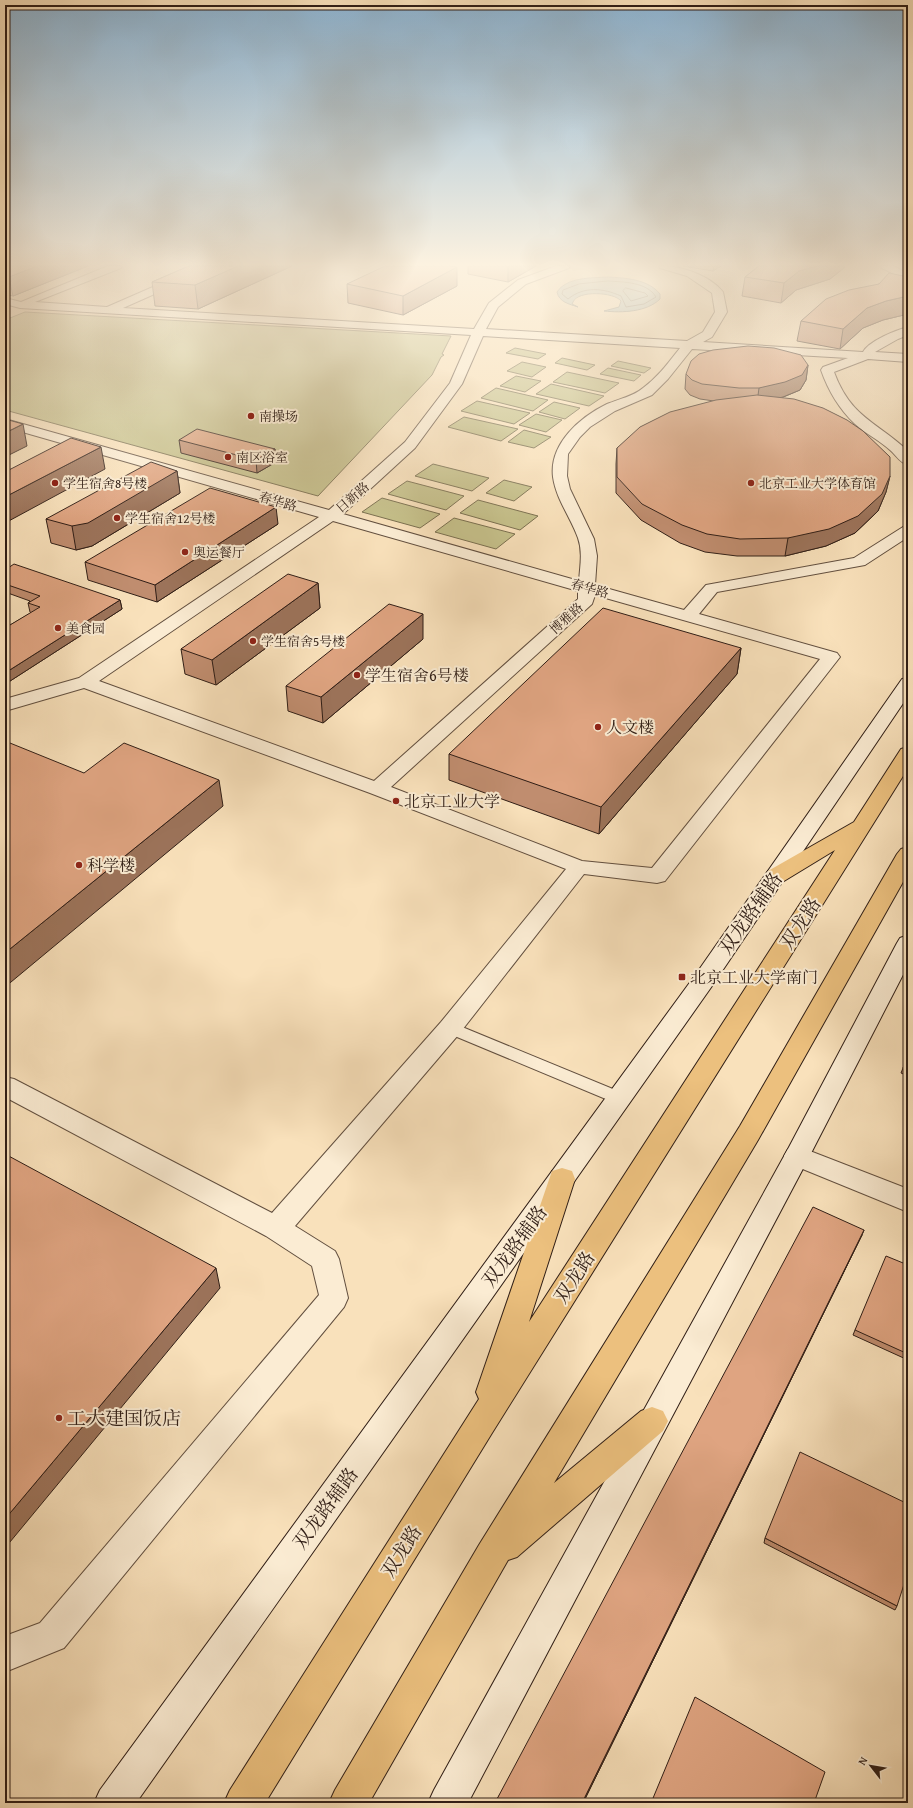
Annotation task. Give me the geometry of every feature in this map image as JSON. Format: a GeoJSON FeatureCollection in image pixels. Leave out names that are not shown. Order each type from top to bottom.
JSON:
{"type":"FeatureCollection","features":[{"type":"Feature","properties":{"kind":"main road","name":"双龙路"},"geometry":{"type":"LineString","coordinates":[[243,1803],[481,1423],[908,753]]}},
{"type":"Feature","properties":{"kind":"main road"},"geometry":{"type":"LineString","coordinates":[[776,876],[863,824]]}},
{"type":"Feature","properties":{"kind":"main road"},"geometry":{"type":"LineString","coordinates":[[348,1803],[491,1557],[749,1132],[908,854]]}},
{"type":"Feature","properties":{"kind":"main road"},"geometry":{"type":"LineString","coordinates":[[481,1423],[562,1179]]}},
{"type":"Feature","properties":{"kind":"main road"},"geometry":{"type":"LineString","coordinates":[[491,1557],[652,1421]]}},
{"type":"Feature","properties":{"kind":"street","name":"日新路"},"geometry":{"type":"LineString","coordinates":[[5,705],[85,682],[331,516],[410,445],[456,384],[471,350]]}},
{"type":"Feature","properties":{"kind":"street","name":"博雅路"},"geometry":{"type":"LineString","coordinates":[[377,789],[586,600],[589,556],[586,539],[563,489],[560,476],[561,454],[575,434],[597,416],[647,392],[684,350]]}},
{"type":"Feature","properties":{"kind":"street"},"geometry":{"type":"LineString","coordinates":[[785,350],[908,358]]}},
{"type":"Feature","properties":{"kind":"street"},"geometry":{"type":"LineString","coordinates":[[870,350],[868,355],[827,370],[835,390],[854,416],[881,436],[908,461]]}},
{"type":"Feature","properties":{"kind":"street","name":"春华路"},"geometry":{"type":"LineString","coordinates":[[5,423],[831,657],[657,876],[580,867]]}},
{"type":"Feature","properties":{"kind":"street"},"geometry":{"type":"LineString","coordinates":[[688,616],[712,588],[859,562],[908,530]]}},
{"type":"Feature","properties":{"kind":"street"},"geometry":{"type":"LineString","coordinates":[[85,682],[377,789],[580,867],[450,1028],[276,1228]]}},
{"type":"Feature","properties":{"kind":"street","name":"双龙路辅路"},"geometry":{"type":"LineString","coordinates":[[113,1803],[562,1179],[776,876],[908,683]]}},
{"type":"Feature","properties":{"kind":"street"},"geometry":{"type":"LineString","coordinates":[[447,1803],[652,1421],[797,1156],[908,943]]}},
{"type":"Feature","properties":{"kind":"street"},"geometry":{"type":"LineString","coordinates":[[5,1086],[276,1228],[325,1259],[334,1298],[52,1636],[5,1654]]}},
{"type":"Feature","properties":{"kind":"street"},"geometry":{"type":"LineString","coordinates":[[797,1156],[908,1201]]}},
{"type":"Feature","properties":{"kind":"lane"},"geometry":{"type":"LineString","coordinates":[[450,1028],[619,1098]]}},
{"type":"Feature","properties":{"kind":"shaded area"},"geometry":{"type":"Polygon","coordinates":[[[5,350],[444,350],[442,354],[444,355],[441,357],[432,375],[318,496],[5,410],[5,350]]]}},
{"type":"Feature","properties":{"kind":"shaded area"},"geometry":{"type":"Polygon","coordinates":[[[511,350],[527,350],[546,354],[538,359],[506,353],[511,350]]]}},
{"type":"Feature","properties":{"kind":"shaded area"},"geometry":{"type":"Polygon","coordinates":[[[562,358],[595,365],[587,370],[555,363],[562,358]]]}},
{"type":"Feature","properties":{"kind":"shaded area"},"geometry":{"type":"Polygon","coordinates":[[[618,361],[651,368],[644,373],[611,366],[618,361]]]}},
{"type":"Feature","properties":{"kind":"shaded area"},"geometry":{"type":"Polygon","coordinates":[[[522,362],[546,367],[532,377],[507,371],[522,362]]]}},
{"type":"Feature","properties":{"kind":"shaded area"},"geometry":{"type":"Polygon","coordinates":[[[608,368],[641,375],[634,381],[600,374],[608,368]]]}},
{"type":"Feature","properties":{"kind":"shaded area"},"geometry":{"type":"Polygon","coordinates":[[[567,372],[619,383],[605,393],[553,382],[567,372]]]}},
{"type":"Feature","properties":{"kind":"shaded area"},"geometry":{"type":"Polygon","coordinates":[[[516,376],[541,381],[525,392],[500,386],[516,376]]]}},
{"type":"Feature","properties":{"kind":"shaded area"},"geometry":{"type":"Polygon","coordinates":[[[551,384],[604,396],[589,406],[536,394],[551,384]]]}},
{"type":"Feature","properties":{"kind":"shaded area"},"geometry":{"type":"Polygon","coordinates":[[[496,388],[548,400],[533,411],[481,398],[496,388]]]}},
{"type":"Feature","properties":{"kind":"shaded area"},"geometry":{"type":"Polygon","coordinates":[[[477,401],[530,413],[514,424],[461,411],[477,401]]]}},
{"type":"Feature","properties":{"kind":"shaded area"},"geometry":{"type":"Polygon","coordinates":[[[554,402],[580,408],[565,419],[539,412],[554,402]]]}},
{"type":"Feature","properties":{"kind":"shaded area"},"geometry":{"type":"Polygon","coordinates":[[[536,414],[562,420],[546,432],[519,425],[536,414]]]}},
{"type":"Feature","properties":{"kind":"shaded area"},"geometry":{"type":"Polygon","coordinates":[[[464,417],[518,429],[501,441],[448,427],[464,417]]]}},
{"type":"Feature","properties":{"kind":"shaded area"},"geometry":{"type":"Polygon","coordinates":[[[524,430],[551,437],[534,448],[508,442],[524,430]]]}},
{"type":"Feature","properties":{"kind":"shaded area"},"geometry":{"type":"Polygon","coordinates":[[[433,464],[489,478],[472,491],[415,476],[433,464]]]}},
{"type":"Feature","properties":{"kind":"shaded area"},"geometry":{"type":"Polygon","coordinates":[[[504,480],[532,487],[514,501],[486,493],[504,480]]]}},
{"type":"Feature","properties":{"kind":"shaded area"},"geometry":{"type":"Polygon","coordinates":[[[407,481],[464,496],[446,510],[388,494],[407,481]]]}},
{"type":"Feature","properties":{"kind":"shaded area"},"geometry":{"type":"Polygon","coordinates":[[[382,498],[440,514],[420,528],[362,512],[382,498]]]}},
{"type":"Feature","properties":{"kind":"shaded area"},"geometry":{"type":"Polygon","coordinates":[[[478,500],[538,516],[520,530],[460,513],[478,500]]]}},
{"type":"Feature","properties":{"kind":"shaded area"},"geometry":{"type":"Polygon","coordinates":[[[454,518],[515,534],[496,549],[435,532],[454,518]]]}},
{"type":"Feature","properties":{"kind":"building"},"geometry":{"type":"Polygon","coordinates":[[[712,350],[783,350],[801,355],[808,365],[802,375],[785,382],[759,388],[739,388],[702,384],[692,380],[686,374],[691,361],[699,354],[712,350]]]}},
{"type":"Feature","properties":{"kind":"building","name":"北京工业大学体育馆"},"geometry":{"type":"Polygon","coordinates":[[[757,395],[794,399],[823,408],[847,420],[863,431],[890,457],[890,476],[882,494],[858,516],[829,529],[788,538],[740,539],[707,534],[682,525],[642,504],[617,477],[617,448],[640,427],[670,412],[716,400],[757,395]]]}},
{"type":"Feature","properties":{"kind":"building"},"geometry":{"type":"Polygon","coordinates":[[[5,419],[23,424],[5,433],[5,419]]]}},
{"type":"Feature","properties":{"kind":"building"},"geometry":{"type":"Polygon","coordinates":[[[197,429],[275,449],[256,460],[179,440],[197,429]]]}},
{"type":"Feature","properties":{"kind":"building"},"geometry":{"type":"Polygon","coordinates":[[[71,438],[101,447],[5,497],[5,472],[71,438]]]}},
{"type":"Feature","properties":{"kind":"building"},"geometry":{"type":"Polygon","coordinates":[[[151,462],[177,471],[88,523],[72,526],[46,519],[151,462]]]}},
{"type":"Feature","properties":{"kind":"building"},"geometry":{"type":"Polygon","coordinates":[[[210,488],[276,507],[155,585],[85,562],[210,488]]]}},
{"type":"Feature","properties":{"kind":"building","name":"美食园"},"geometry":{"type":"Polygon","coordinates":[[[14,564],[120,600],[5,673],[5,628],[40,607],[28,603],[40,596],[5,584],[5,570],[14,564]]]}},
{"type":"Feature","properties":{"kind":"building"},"geometry":{"type":"Polygon","coordinates":[[[288,574],[318,583],[212,660],[181,649],[288,574]]]}},
{"type":"Feature","properties":{"kind":"building"},"geometry":{"type":"Polygon","coordinates":[[[389,604],[423,614],[321,697],[286,686],[389,604]]]}},
{"type":"Feature","properties":{"kind":"building","name":"人文楼"},"geometry":{"type":"Polygon","coordinates":[[[603,608],[741,648],[601,807],[449,754],[603,608]]]}},
{"type":"Feature","properties":{"kind":"building","name":"科学楼"},"geometry":{"type":"Polygon","coordinates":[[[5,741],[84,773],[124,743],[219,780],[5,953],[5,741]]]}},
{"type":"Feature","properties":{"kind":"building"},"geometry":{"type":"Polygon","coordinates":[[[908,1057],[908,1070],[903,1068],[908,1057]]]}},
{"type":"Feature","properties":{"kind":"building","name":"工大建国饭店"},"geometry":{"type":"Polygon","coordinates":[[[5,1154],[216,1268],[5,1519],[5,1154]]]}},
{"type":"Feature","properties":{"kind":"building"},"geometry":{"type":"Polygon","coordinates":[[[813,1207],[864,1230],[582,1803],[503,1803],[497,1799],[813,1207]]]}},
{"type":"Feature","properties":{"kind":"building"},"geometry":{"type":"Polygon","coordinates":[[[886,1256],[908,1265],[908,1354],[855,1330],[886,1256]]]}},
{"type":"Feature","properties":{"kind":"building"},"geometry":{"type":"Polygon","coordinates":[[[800,1452],[908,1504],[908,1572],[897,1606],[765,1538],[800,1452]]]}},
{"type":"Feature","properties":{"kind":"building"},"geometry":{"type":"Polygon","coordinates":[[[695,1697],[825,1772],[814,1803],[651,1803],[695,1697]]]}},
{"type":"Feature","properties":{"kind":"place","name":"南操场"},"geometry":{"type":"Point","coordinates":[251,416]}},
{"type":"Feature","properties":{"kind":"place","name":"南区浴室"},"geometry":{"type":"Point","coordinates":[228,457]}},
{"type":"Feature","properties":{"kind":"place","name":"学生宿舍8号楼"},"geometry":{"type":"Point","coordinates":[55,483]}},
{"type":"Feature","properties":{"kind":"place","name":"北京工业大学体育馆"},"geometry":{"type":"Point","coordinates":[751,483]}},
{"type":"Feature","properties":{"kind":"place","name":"学生宿舍12号楼"},"geometry":{"type":"Point","coordinates":[117,518]}},
{"type":"Feature","properties":{"kind":"place","name":"奥运餐厅"},"geometry":{"type":"Point","coordinates":[185,552]}},
{"type":"Feature","properties":{"kind":"place","name":"美食园"},"geometry":{"type":"Point","coordinates":[58,628]}},
{"type":"Feature","properties":{"kind":"place","name":"学生宿舍5号楼"},"geometry":{"type":"Point","coordinates":[253,641]}},
{"type":"Feature","properties":{"kind":"place","name":"学生宿舍6号楼"},"geometry":{"type":"Point","coordinates":[357,675]}},
{"type":"Feature","properties":{"kind":"place","name":"人文楼"},"geometry":{"type":"Point","coordinates":[598,727]}},
{"type":"Feature","properties":{"kind":"place","name":"北京工业大学"},"geometry":{"type":"Point","coordinates":[396,801]}},
{"type":"Feature","properties":{"kind":"place","name":"科学楼"},"geometry":{"type":"Point","coordinates":[79,865]}},
{"type":"Feature","properties":{"kind":"place","name":"北京工业大学南门"},"geometry":{"type":"Point","coordinates":[682,977]}},
{"type":"Feature","properties":{"kind":"place","name":"工大建国饭店"},"geometry":{"type":"Point","coordinates":[59,1418]}}]}
